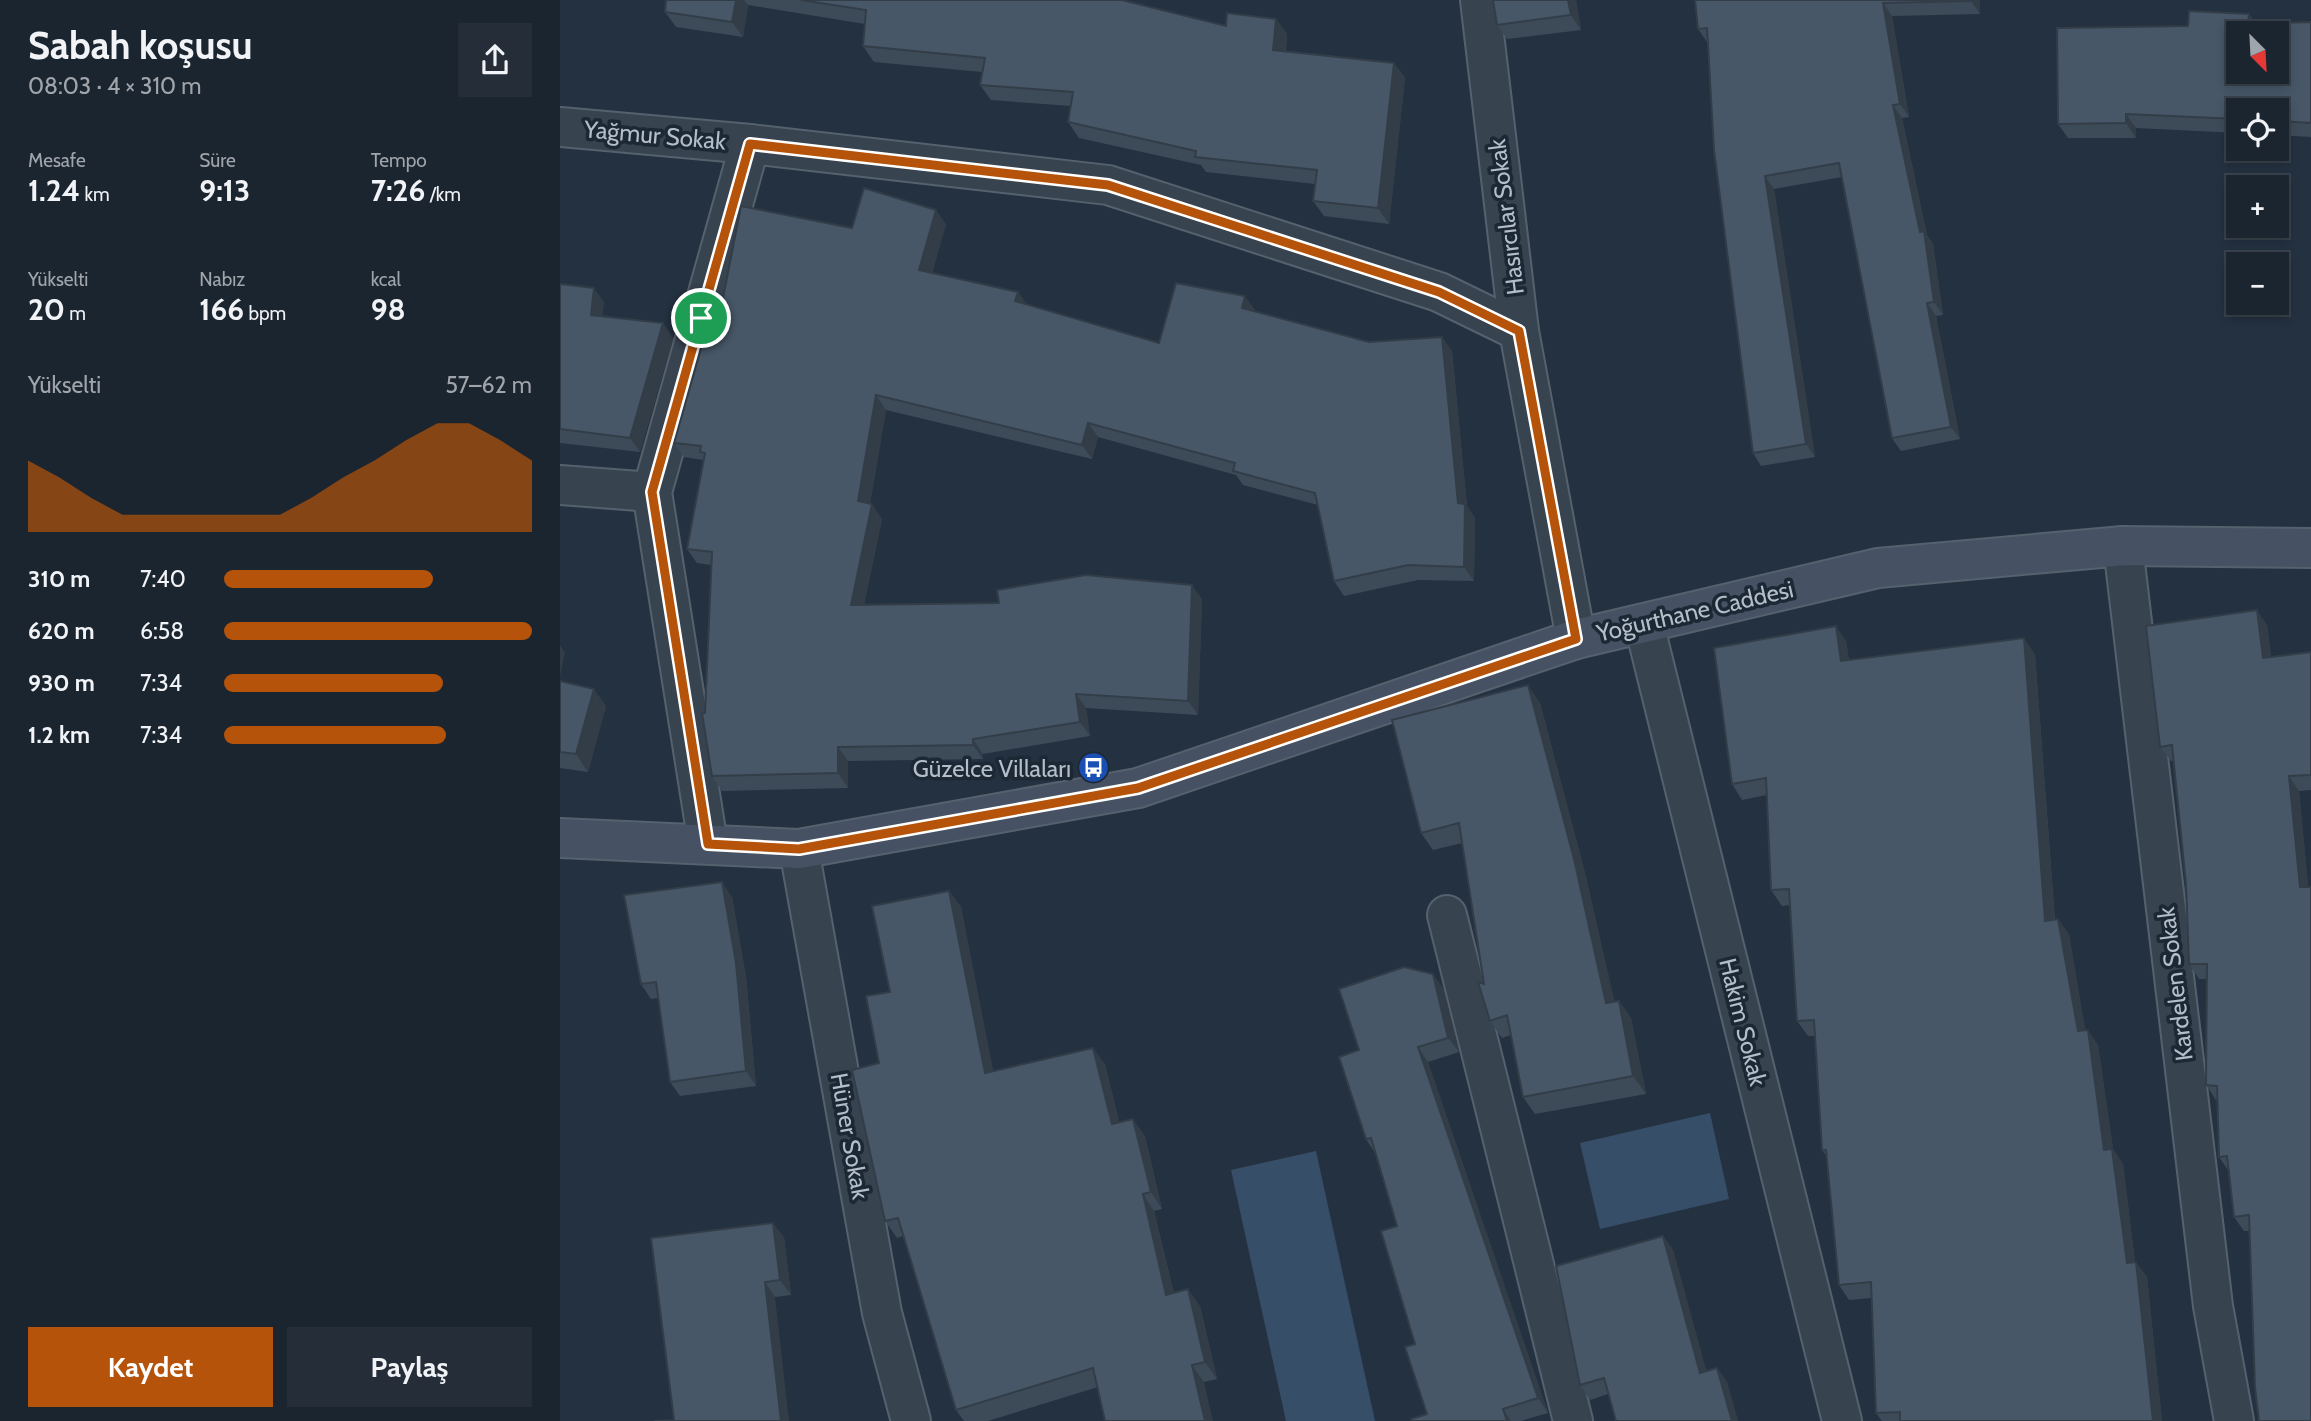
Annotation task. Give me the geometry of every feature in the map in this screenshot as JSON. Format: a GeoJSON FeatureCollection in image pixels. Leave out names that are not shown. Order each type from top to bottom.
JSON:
{"type":"FeatureCollection","features":[{"type":"Feature","properties":{"kind":"main road","name":"Yoğurthane Caddesi"},"geometry":{"type":"LineString","coordinates":[[560,838],[799,849],[1138,788],[1576,639],[1878,568],[2123,546],[2311,548]]}},
{"type":"Feature","properties":{"kind":"street","name":"Hasırcılar Sokak"},"geometry":{"type":"LineString","coordinates":[[1480,0],[1519,331],[1576,639]]}},
{"type":"Feature","properties":{"kind":"street","name":"Yağmur Sokak"},"geometry":{"type":"LineString","coordinates":[[560,127],[750,144],[1108,185],[1439,292],[1519,331]]}},
{"type":"Feature","properties":{"kind":"street"},"geometry":{"type":"LineString","coordinates":[[708,844],[652,492],[750,144]]}},
{"type":"Feature","properties":{"kind":"street"},"geometry":{"type":"LineString","coordinates":[[560,485],[652,492]]}},
{"type":"Feature","properties":{"kind":"street","name":"Kardelen Sokak"},"geometry":{"type":"LineString","coordinates":[[2123,546],[2213,1306],[2234,1421]]}},
{"type":"Feature","properties":{"kind":"street","name":"Hakim Sokak"},"geometry":{"type":"LineString","coordinates":[[1644,624],[1842,1421]]}},
{"type":"Feature","properties":{"kind":"street","name":"Hüner Sokak"},"geometry":{"type":"LineString","coordinates":[[799,849],[882,1314],[911,1421]]}},
{"type":"Feature","properties":{"kind":"street"},"geometry":{"type":"LineString","coordinates":[[1447,915],[1573,1421]]}},
{"type":"Feature","properties":{"kind":"water"},"geometry":{"type":"Polygon","coordinates":[[[1710,1113],[1729,1199],[1600,1229],[1580,1143],[1710,1113]]]}},
{"type":"Feature","properties":{"kind":"water"},"geometry":{"type":"Polygon","coordinates":[[[1316,1151],[1375,1421],[1286,1421],[1231,1170],[1316,1151]]]}},
{"type":"Feature","properties":{"kind":"building"},"geometry":{"type":"Polygon","coordinates":[[[666,0],[736,0],[732,22],[665,12],[666,0]]]}},
{"type":"Feature","properties":{"kind":"building"},"geometry":{"type":"Polygon","coordinates":[[[801,0],[1122,0],[1226,26],[1227,13],[1276,19],[1273,50],[1394,63],[1378,208],[1313,201],[1317,170],[1195,157],[1196,151],[1068,122],[1073,92],[980,85],[985,58],[863,46],[866,10],[801,0]]]}},
{"type":"Feature","properties":{"kind":"building"},"geometry":{"type":"Polygon","coordinates":[[[1493,0],[1568,0],[1571,15],[1497,25],[1493,0]]]}},
{"type":"Feature","properties":{"kind":"building"},"geometry":{"type":"Polygon","coordinates":[[[1695,0],[1971,0],[1883,3],[1900,104],[1893,105],[1920,232],[1924,231],[1934,302],[1927,303],[1951,427],[1892,438],[1839,163],[1765,176],[1806,444],[1753,453],[1714,150],[1707,28],[1698,29],[1695,0]]]}},
{"type":"Feature","properties":{"kind":"building"},"geometry":{"type":"Polygon","coordinates":[[[2189,11],[2249,14],[2248,21],[2226,21],[2226,84],[2289,84],[2289,23],[2311,22],[2311,123],[2289,122],[2289,98],[2226,98],[2226,118],[2126,114],[2126,123],[2058,124],[2057,28],[2188,26],[2189,11]]]}},
{"type":"Feature","properties":{"kind":"building"},"geometry":{"type":"Polygon","coordinates":[[[864,188],[936,210],[919,270],[1018,292],[1015,301],[1159,343],[1176,283],[1245,296],[1242,308],[1369,342],[1442,337],[1458,503],[1465,504],[1464,567],[1408,565],[1334,581],[1315,493],[1233,471],[1235,463],[1088,423],[1082,445],[876,395],[858,501],[872,504],[851,605],[999,603],[997,590],[1086,575],[1192,585],[1188,701],[1076,694],[1080,722],[973,739],[973,745],[838,747],[838,773],[712,776],[702,713],[705,713],[712,552],[687,549],[705,453],[700,452],[701,446],[674,443],[707,328],[717,329],[741,206],[852,228],[864,188]]]}},
{"type":"Feature","properties":{"kind":"building"},"geometry":{"type":"Polygon","coordinates":[[[560,284],[594,288],[591,315],[663,323],[630,438],[560,429],[560,284]]]}},
{"type":"Feature","properties":{"kind":"building"},"geometry":{"type":"Polygon","coordinates":[[[2257,610],[2263,658],[2311,652],[2311,775],[2289,776],[2300,887],[2311,887],[2311,1421],[2259,1421],[2255,1387],[2249,1215],[2234,1217],[2227,1156],[2219,1157],[2217,1086],[2206,1085],[2207,964],[2189,964],[2186,884],[2172,745],[2160,747],[2146,626],[2257,610]]]}},
{"type":"Feature","properties":{"kind":"building"},"geometry":{"type":"Polygon","coordinates":[[[1836,626],[1841,661],[2024,638],[2045,921],[2058,919],[2078,1031],[2088,1030],[2104,1150],[2112,1149],[2127,1263],[2136,1262],[2153,1421],[1900,1421],[1900,1412],[1876,1413],[1871,1282],[1839,1285],[1826,1150],[1822,1150],[1814,1020],[1797,1021],[1789,889],[1771,890],[1766,778],[1732,784],[1714,648],[1836,626]]]}},
{"type":"Feature","properties":{"kind":"building"},"geometry":{"type":"Polygon","coordinates":[[[560,681],[594,689],[576,754],[560,752],[560,681]]]}},
{"type":"Feature","properties":{"kind":"building"},"geometry":{"type":"Polygon","coordinates":[[[1528,685],[1574,859],[1606,1003],[1619,1001],[1633,1076],[1523,1097],[1507,1015],[1490,1021],[1478,982],[1484,984],[1459,823],[1421,833],[1392,720],[1528,685]]]}},
{"type":"Feature","properties":{"kind":"building"},"geometry":{"type":"Polygon","coordinates":[[[722,882],[736,963],[746,1071],[670,1082],[656,982],[641,984],[624,895],[722,882]]]}},
{"type":"Feature","properties":{"kind":"building"},"geometry":{"type":"Polygon","coordinates":[[[949,891],[985,1073],[1093,1048],[1112,1124],[1133,1119],[1151,1192],[1143,1194],[1166,1295],[1188,1289],[1205,1362],[1192,1365],[1205,1421],[1105,1421],[1093,1368],[956,1410],[898,1218],[885,1221],[852,1070],[879,1063],[866,996],[890,992],[872,906],[949,891]]]}},
{"type":"Feature","properties":{"kind":"building"},"geometry":{"type":"Polygon","coordinates":[[[1404,967],[1433,974],[1448,1038],[1418,1047],[1538,1398],[1503,1409],[1507,1421],[1411,1419],[1427,1414],[1405,1347],[1415,1344],[1381,1231],[1397,1226],[1371,1138],[1366,1139],[1339,1057],[1359,1050],[1339,989],[1404,967]]]}},
{"type":"Feature","properties":{"kind":"building"},"geometry":{"type":"Polygon","coordinates":[[[773,1223],[780,1280],[765,1282],[781,1421],[654,1421],[674,1420],[651,1238],[773,1223]]]}},
{"type":"Feature","properties":{"kind":"building"},"geometry":{"type":"Polygon","coordinates":[[[1663,1236],[1700,1373],[1717,1368],[1732,1421],[1616,1421],[1604,1378],[1580,1385],[1556,1266],[1663,1236]]]}},
{"type":"Feature","properties":{"kind":"place","name":"Güzelce Villaları"},"geometry":{"type":"Point","coordinates":[1094,768]}},
{"type":"Feature","properties":{"kind":"route"},"geometry":{"type":"LineString","coordinates":[[750,144],[1108,185],[1439,292],[1519,331],[1576,639],[1138,788],[799,849],[708,844],[652,492],[701,318],[750,144]]}}]}
